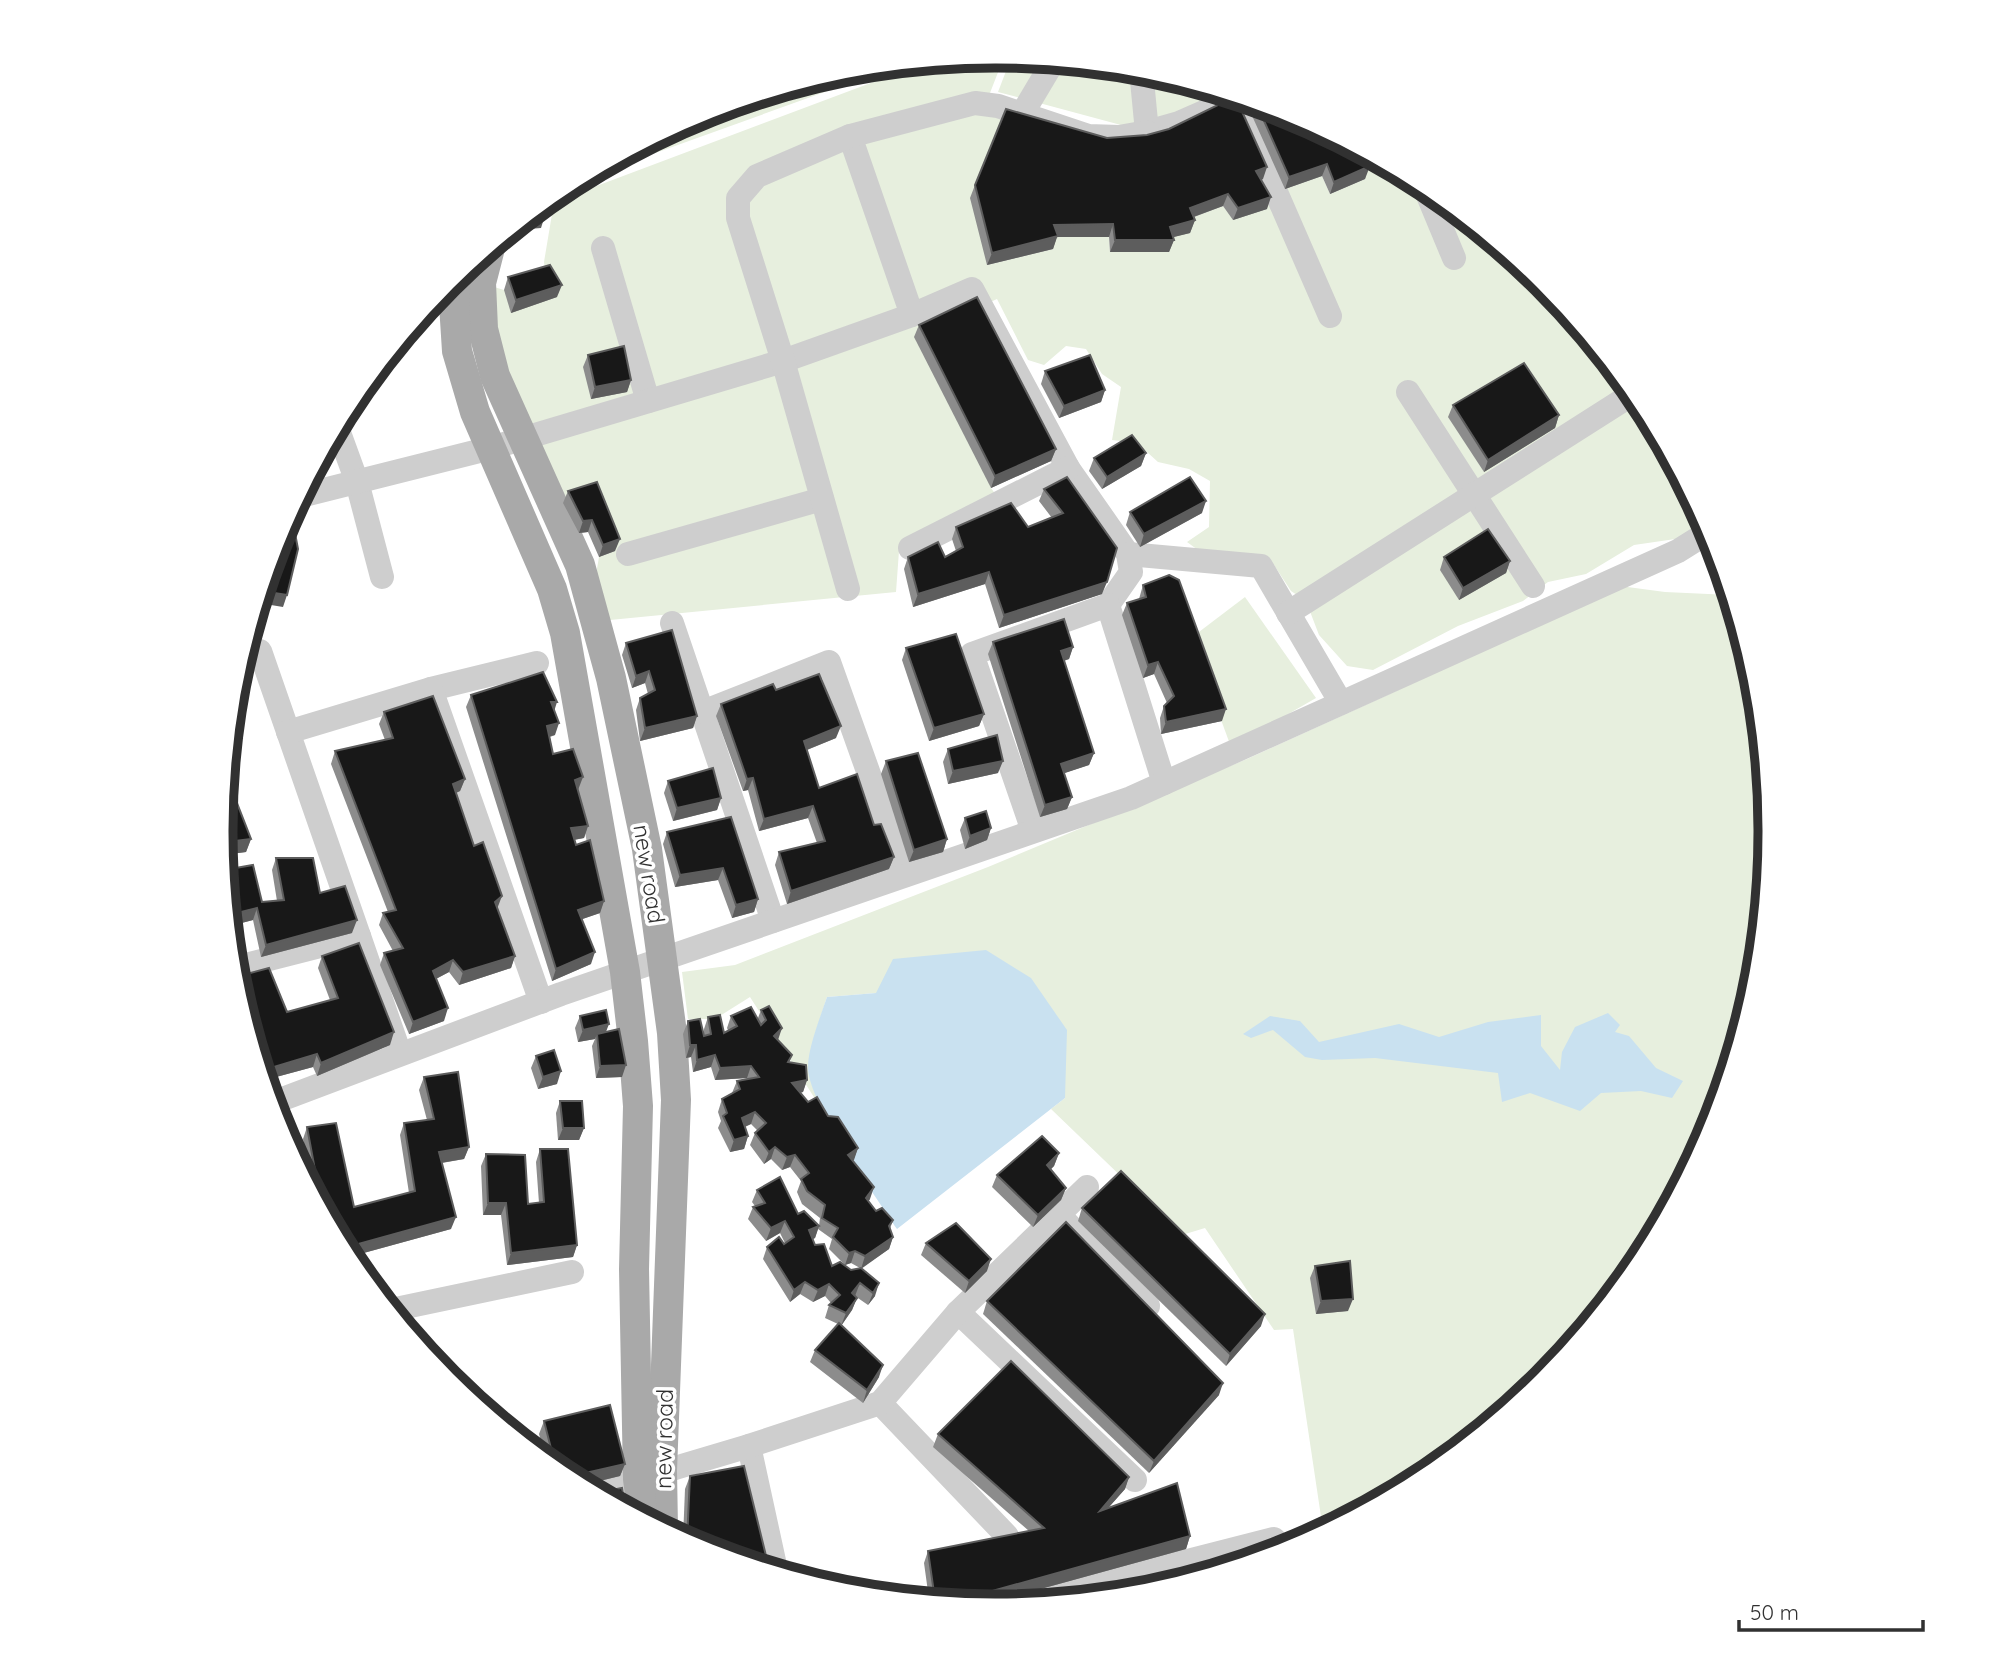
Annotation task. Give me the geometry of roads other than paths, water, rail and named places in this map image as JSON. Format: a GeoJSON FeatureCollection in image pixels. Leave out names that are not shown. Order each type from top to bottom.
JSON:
{"type":"FeatureCollection","features":[{"type":"Feature","properties":{"kind":"main road","name":"new road"},"geometry":{"type":"LineString","coordinates":[[459,294],[481,283],[486,265]]}},
{"type":"Feature","properties":{"kind":"main road","name":"new road"},"geometry":{"type":"LineString","coordinates":[[459,294],[483,329],[495,376],[580,565],[611,678],[647,849],[672,1033],[676,1100],[650,1475],[645,1508]]}},
{"type":"Feature","properties":{"kind":"main road","name":"new road"},"geometry":{"type":"LineString","coordinates":[[459,294],[457,351],[475,412],[552,589],[565,633],[625,972],[634,1041],[638,1107],[634,1269],[650,1475],[660,1516]]}},
{"type":"Feature","properties":{"kind":"street"},"geometry":{"type":"LineString","coordinates":[[1022,114],[1047,70]]}},
{"type":"Feature","properties":{"kind":"street"},"geometry":{"type":"LineString","coordinates":[[1142,83],[1147,132]]}},
{"type":"Feature","properties":{"kind":"street"},"geometry":{"type":"LineString","coordinates":[[848,589],[783,361],[738,218],[738,198],[757,176],[850,136],[975,103],[998,106],[1088,136],[1119,137],[1179,123],[1223,103]]}},
{"type":"Feature","properties":{"kind":"street"},"geometry":{"type":"LineString","coordinates":[[1240,109],[1330,316]]}},
{"type":"Feature","properties":{"kind":"street"},"geometry":{"type":"LineString","coordinates":[[850,136],[912,315]]}},
{"type":"Feature","properties":{"kind":"street"},"geometry":{"type":"LineString","coordinates":[[1433,207],[1454,258]]}},
{"type":"Feature","properties":{"kind":"street"},"geometry":{"type":"LineString","coordinates":[[603,248],[648,401]]}},
{"type":"Feature","properties":{"kind":"street"},"geometry":{"type":"LineString","coordinates":[[311,493],[491,449],[783,361],[912,315],[972,289],[1068,468],[1128,554],[1131,572],[1108,605],[972,654],[1033,831]]}},
{"type":"Feature","properties":{"kind":"street"},"geometry":{"type":"LineString","coordinates":[[1408,392],[1533,586]]}},
{"type":"Feature","properties":{"kind":"street"},"geometry":{"type":"LineString","coordinates":[[1288,612],[1624,399]]}},
{"type":"Feature","properties":{"kind":"street"},"geometry":{"type":"LineString","coordinates":[[341,440],[382,577]]}},
{"type":"Feature","properties":{"kind":"street"},"geometry":{"type":"LineString","coordinates":[[910,548],[1068,468]]}},
{"type":"Feature","properties":{"kind":"street"},"geometry":{"type":"LineString","coordinates":[[628,555],[822,499]]}},
{"type":"Feature","properties":{"kind":"street"},"geometry":{"type":"LineString","coordinates":[[282,1099],[661,959],[1131,798],[1678,551],[1699,538]]}},
{"type":"Feature","properties":{"kind":"street"},"geometry":{"type":"LineString","coordinates":[[1128,554],[1261,566],[1341,704]]}},
{"type":"Feature","properties":{"kind":"street"},"geometry":{"type":"LineString","coordinates":[[1108,605],[1164,783]]}},
{"type":"Feature","properties":{"kind":"street"},"geometry":{"type":"LineString","coordinates":[[672,624],[773,921]]}},
{"type":"Feature","properties":{"kind":"street"},"geometry":{"type":"LineString","coordinates":[[255,652],[260,651],[400,1054]]}},
{"type":"Feature","properties":{"kind":"street"},"geometry":{"type":"LineString","coordinates":[[703,712],[829,662],[905,876]]}},
{"type":"Feature","properties":{"kind":"street"},"geometry":{"type":"LineString","coordinates":[[288,732],[431,689],[537,663]]}},
{"type":"Feature","properties":{"kind":"street"},"geometry":{"type":"LineString","coordinates":[[431,689],[541,1002]]}},
{"type":"Feature","properties":{"kind":"street"},"geometry":{"type":"LineString","coordinates":[[245,965],[359,936]]}},
{"type":"Feature","properties":{"kind":"street"},"geometry":{"type":"LineString","coordinates":[[605,1487],[748,1446],[880,1403],[958,1312],[1087,1186]]}},
{"type":"Feature","properties":{"kind":"street"},"geometry":{"type":"LineString","coordinates":[[1058,1214],[1164,1322]]}},
{"type":"Feature","properties":{"kind":"street"},"geometry":{"type":"LineString","coordinates":[[401,1308],[572,1272]]}},
{"type":"Feature","properties":{"kind":"street"},"geometry":{"type":"LineString","coordinates":[[958,1312],[1135,1479]]}},
{"type":"Feature","properties":{"kind":"street"},"geometry":{"type":"LineString","coordinates":[[880,1403],[1007,1536]]}},
{"type":"Feature","properties":{"kind":"street"},"geometry":{"type":"LineString","coordinates":[[748,1446],[774,1560]]}},
{"type":"Feature","properties":{"kind":"street"},"geometry":{"type":"LineString","coordinates":[[1081,1588],[1274,1539]]}},
{"type":"Feature","properties":{"kind":"water"},"geometry":{"type":"Polygon","coordinates":[[[986,950],[1031,978],[1067,1030],[1065,1098],[897,1229],[845,1150],[811,1085],[808,1069],[815,1033],[827,997],[876,993],[893,959],[986,950]]]}},
{"type":"Feature","properties":{"kind":"water"},"geometry":{"type":"Polygon","coordinates":[[[1608,1013],[1620,1025],[1615,1032],[1629,1036],[1656,1068],[1683,1081],[1672,1098],[1641,1091],[1601,1093],[1580,1111],[1530,1093],[1502,1102],[1498,1073],[1375,1058],[1322,1060],[1305,1057],[1273,1030],[1251,1038],[1243,1034],[1270,1016],[1300,1021],[1319,1042],[1399,1024],[1439,1037],[1488,1022],[1541,1015],[1541,1046],[1560,1070],[1562,1052],[1575,1027],[1608,1013]]]}}]}
